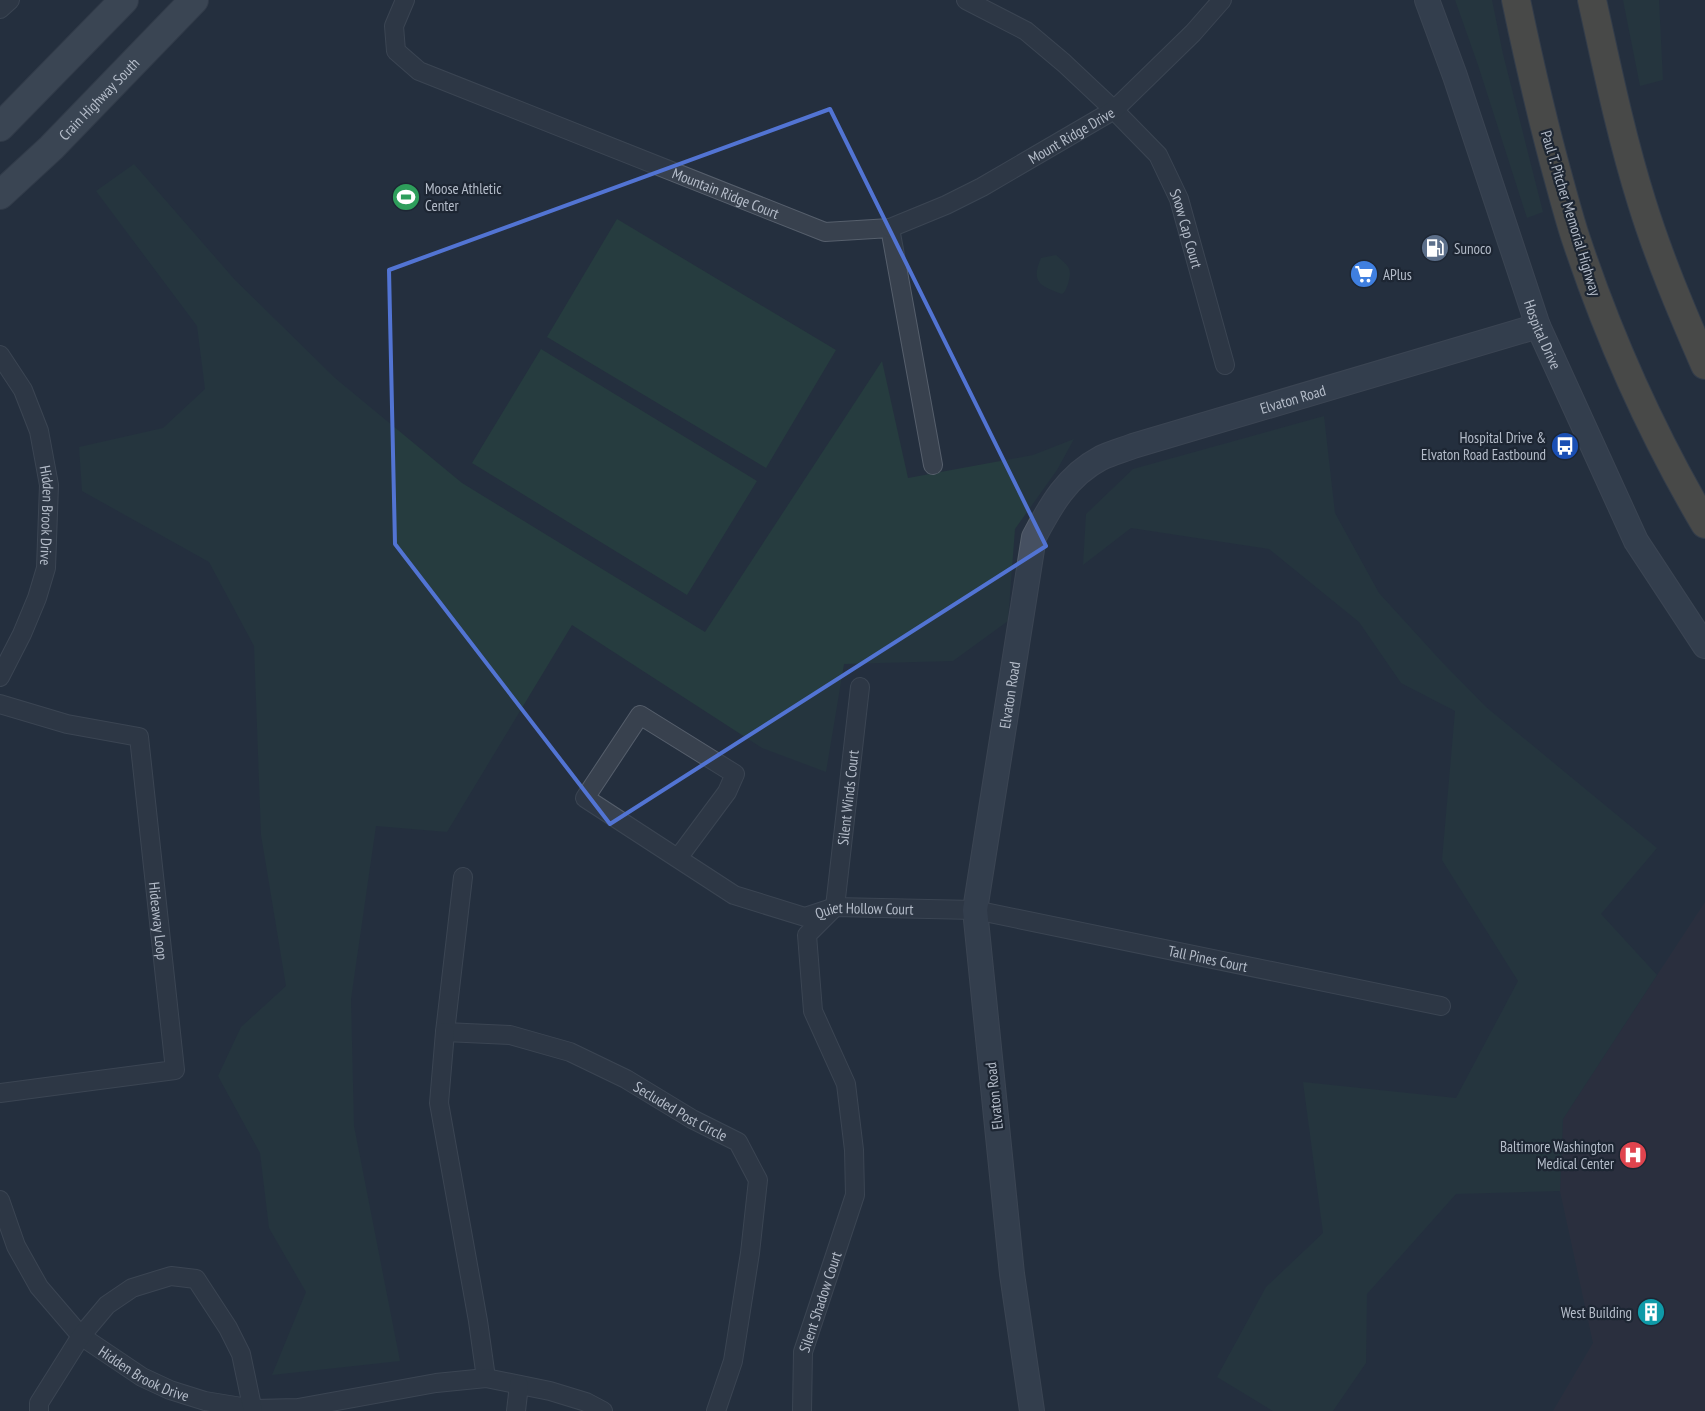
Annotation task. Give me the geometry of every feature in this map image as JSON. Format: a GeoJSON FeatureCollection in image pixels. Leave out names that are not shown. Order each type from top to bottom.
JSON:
{"type":"FeatureCollection","features":[{"type":"Feature","properties":{"kind":"highway","name":"Paul T. Pitcher Memorial Highway"},"geometry":{"type":"LineString","coordinates":[[1516,0],[1548,141],[1575,237],[1602,314],[1643,406],[1705,524]]}},
{"type":"Feature","properties":{"kind":"highway"},"geometry":{"type":"LineString","coordinates":[[1592,0],[1614,99],[1641,202],[1669,280],[1705,365]]}},
{"type":"Feature","properties":{"kind":"main road"},"geometry":{"type":"LineString","coordinates":[[0,128],[124,0]]}},
{"type":"Feature","properties":{"kind":"main road","name":"Crain Highway South"},"geometry":{"type":"LineString","coordinates":[[0,194],[51,148],[194,0]]}},
{"type":"Feature","properties":{"kind":"street"},"geometry":{"type":"LineString","coordinates":[[0,10],[10,0]]}},
{"type":"Feature","properties":{"kind":"street","name":"Mountain Ridge Court"},"geometry":{"type":"LineString","coordinates":[[405,0],[394,26],[396,51],[419,72],[825,232],[890,228]]}},
{"type":"Feature","properties":{"kind":"street"},"geometry":{"type":"LineString","coordinates":[[966,0],[1026,31],[1064,63],[1114,110]]}},
{"type":"Feature","properties":{"kind":"street","name":"Mount Ridge Drive"},"geometry":{"type":"LineString","coordinates":[[890,228],[946,205],[982,187],[1114,110],[1193,32],[1222,0]]}},
{"type":"Feature","properties":{"kind":"street","name":"Hospital Drive"},"geometry":{"type":"LineString","coordinates":[[1428,0],[1538,326],[1636,541],[1705,646]]}},
{"type":"Feature","properties":{"kind":"street","name":"Snow Cap Court"},"geometry":{"type":"LineString","coordinates":[[1114,110],[1158,156],[1179,199],[1225,365]]}},
{"type":"Feature","properties":{"kind":"street"},"geometry":{"type":"LineString","coordinates":[[890,228],[932,465]]}},
{"type":"Feature","properties":{"kind":"street","name":"Elvaton Road"},"geometry":{"type":"LineString","coordinates":[[1032,1411],[1012,1274],[975,910],[1034,537],[1052,503],[1069,481],[1100,459],[1133,446],[1538,326]]}},
{"type":"Feature","properties":{"kind":"street","name":"Hidden Brook Drive"},"geometry":{"type":"LineString","coordinates":[[0,355],[23,390],[38,431],[49,485],[46,568],[22,634],[0,677]]}},
{"type":"Feature","properties":{"kind":"street","name":"Silent Winds Court"},"geometry":{"type":"LineString","coordinates":[[835,907],[860,687]]}},
{"type":"Feature","properties":{"kind":"street","name":"Hideaway Loop"},"geometry":{"type":"LineString","coordinates":[[0,704],[67,724],[139,737],[175,1070],[0,1093]]}},
{"type":"Feature","properties":{"kind":"street","name":"Quiet Hollow Court"},"geometry":{"type":"LineString","coordinates":[[678,858],[727,792],[735,774],[640,715],[586,798],[734,895],[805,917],[835,907],[975,910]]}},
{"type":"Feature","properties":{"kind":"street"},"geometry":{"type":"LineString","coordinates":[[463,877],[445,1032],[439,1103],[478,1322],[486,1378]]}},
{"type":"Feature","properties":{"kind":"street","name":"Silent Shadow Court"},"geometry":{"type":"LineString","coordinates":[[802,1411],[804,1352],[856,1195],[854,1150],[846,1084],[813,1011],[807,935],[835,907]]}},
{"type":"Feature","properties":{"kind":"street","name":"Tall Pines Court"},"geometry":{"type":"LineString","coordinates":[[975,910],[1441,1006]]}},
{"type":"Feature","properties":{"kind":"street","name":"Secluded Post Circle"},"geometry":{"type":"LineString","coordinates":[[445,1032],[510,1035],[570,1052],[626,1079],[692,1119],[738,1142],[758,1180],[750,1253],[733,1361],[716,1411]]}},
{"type":"Feature","properties":{"kind":"street","name":"Hidden Brook Drive"},"geometry":{"type":"LineString","coordinates":[[0,1200],[16,1246],[39,1287],[81,1336],[142,1377],[170,1390],[206,1401],[253,1410],[298,1408],[436,1383],[486,1378],[550,1391],[586,1402],[603,1411]]}},
{"type":"Feature","properties":{"kind":"street"},"geometry":{"type":"LineString","coordinates":[[39,1411],[39,1403],[81,1336],[107,1305],[132,1288],[171,1276],[196,1278],[228,1328],[241,1354],[253,1410]]}},
{"type":"Feature","properties":{"kind":"street"},"geometry":{"type":"LineString","coordinates":[[516,1411],[519,1385]]}},
{"type":"Feature","properties":{"kind":"highlighted area"},"geometry":{"type":"Polygon","coordinates":[[[830,109],[1046,546],[610,824],[395,544],[389,270],[830,109]]]}},
{"type":"Feature","properties":{"kind":"shaded area","name":"Baltimore Washington Medical Center"},"geometry":{"type":"Polygon","coordinates":[[[1705,902],[1705,1411],[1553,1411],[1593,1343],[1560,1191],[1563,1119],[1705,902]]]}},
{"type":"Feature","properties":{"kind":"green space"},"geometry":{"type":"Polygon","coordinates":[[[1455,0],[1492,0],[1503,54],[1543,212],[1527,218],[1478,65],[1455,0]]]}},
{"type":"Feature","properties":{"kind":"green space"},"geometry":{"type":"Polygon","coordinates":[[[1623,0],[1659,0],[1663,80],[1640,86],[1623,0]]]}},
{"type":"Feature","properties":{"kind":"green space"},"geometry":{"type":"Polygon","coordinates":[[[134,164],[235,280],[335,378],[462,483],[705,632],[882,361],[908,478],[1033,455],[1074,439],[1057,470],[1015,529],[1008,621],[953,661],[844,664],[826,772],[762,748],[572,625],[447,832],[376,826],[351,999],[354,1126],[400,1361],[272,1375],[306,1292],[269,1228],[260,1153],[218,1076],[241,1027],[286,986],[261,835],[254,646],[209,562],[82,491],[79,447],[163,428],[205,389],[197,326],[96,191],[134,164]]]}},
{"type":"Feature","properties":{"kind":"green space"},"geometry":{"type":"Polygon","coordinates":[[[617,219],[836,350],[766,468],[547,337],[617,219]]]}},
{"type":"Feature","properties":{"kind":"green space"},"geometry":{"type":"Polygon","coordinates":[[[1056,255],[1070,270],[1068,284],[1062,294],[1043,286],[1037,278],[1041,258],[1056,255]]]}},
{"type":"Feature","properties":{"kind":"green space"},"geometry":{"type":"Polygon","coordinates":[[[541,349],[757,481],[687,595],[472,463],[541,349]]]}},
{"type":"Feature","properties":{"kind":"green space"},"geometry":{"type":"Polygon","coordinates":[[[1324,416],[1335,513],[1379,593],[1486,707],[1657,848],[1601,914],[1657,975],[1563,1119],[1560,1191],[1456,1194],[1367,1294],[1366,1363],[1333,1411],[1273,1411],[1217,1377],[1266,1287],[1323,1233],[1303,1082],[1456,1098],[1518,981],[1442,860],[1455,711],[1401,683],[1359,622],[1269,549],[1131,528],[1083,565],[1086,514],[1133,469],[1324,416]]]}},
{"type":"Feature","properties":{"kind":"place","name":"Moose Athletic Center"},"geometry":{"type":"Point","coordinates":[406,197]}},
{"type":"Feature","properties":{"kind":"place","name":"Sunoco"},"geometry":{"type":"Point","coordinates":[1435,248]}},
{"type":"Feature","properties":{"kind":"place","name":"APlus"},"geometry":{"type":"Point","coordinates":[1364,274]}},
{"type":"Feature","properties":{"kind":"place","name":"Hospital Drive & Elvaton Road Eastbound"},"geometry":{"type":"Point","coordinates":[1565,446]}},
{"type":"Feature","properties":{"kind":"place","name":"Baltimore Washington Medical Center"},"geometry":{"type":"Point","coordinates":[1633,1155]}},
{"type":"Feature","properties":{"kind":"place","name":"West Building"},"geometry":{"type":"Point","coordinates":[1651,1312]}}]}
